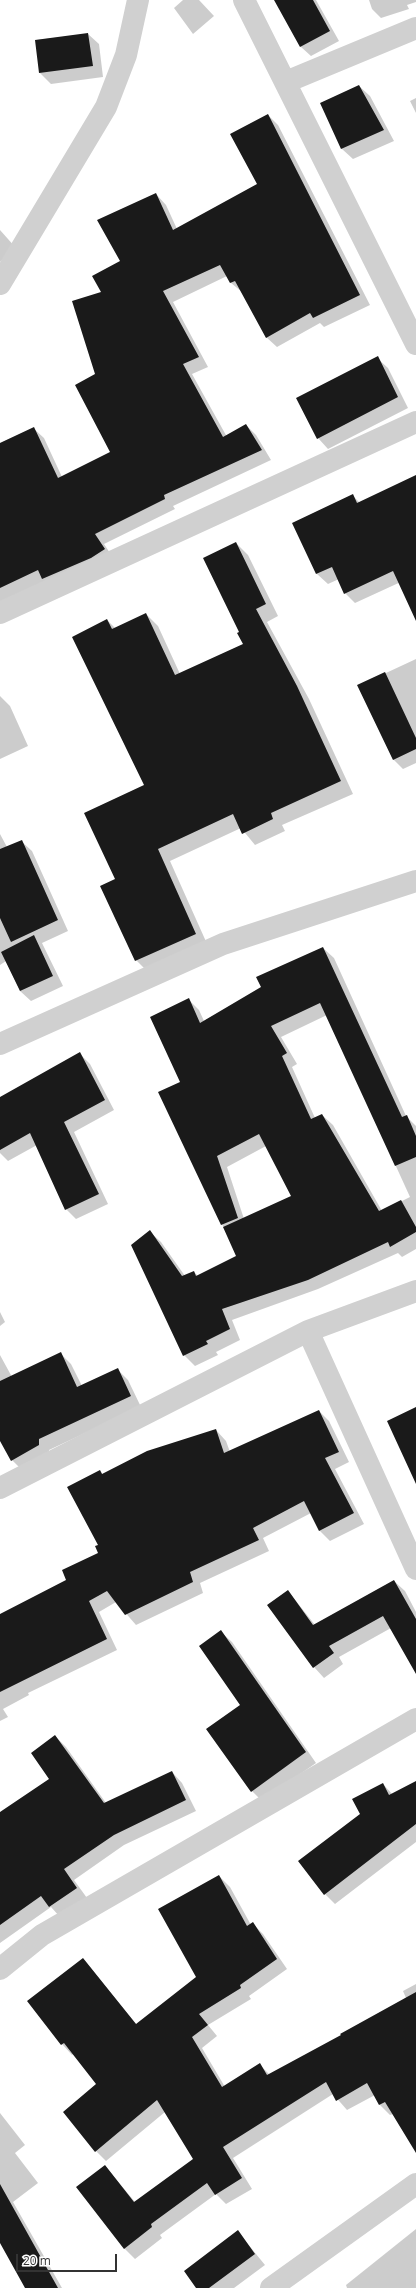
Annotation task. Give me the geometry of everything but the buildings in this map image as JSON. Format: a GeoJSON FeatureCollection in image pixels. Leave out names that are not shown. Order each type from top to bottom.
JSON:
{"type":"FeatureCollection","features":[{"type":"Feature","properties":{"kind":"street"},"geometry":{"type":"LineString","coordinates":[[0,284],[106,107],[126,55],[138,0]]}},
{"type":"Feature","properties":{"kind":"street"},"geometry":{"type":"LineString","coordinates":[[244,0],[416,344]]}},
{"type":"Feature","properties":{"kind":"street"},"geometry":{"type":"LineString","coordinates":[[286,82],[416,28]]}},
{"type":"Feature","properties":{"kind":"street"},"geometry":{"type":"LineString","coordinates":[[0,613],[416,422]]}},
{"type":"Feature","properties":{"kind":"street"},"geometry":{"type":"LineString","coordinates":[[0,1044],[223,944],[416,881]]}},
{"type":"Feature","properties":{"kind":"street"},"geometry":{"type":"LineString","coordinates":[[0,1488],[308,1331],[416,1291]]}},
{"type":"Feature","properties":{"kind":"street"},"geometry":{"type":"LineString","coordinates":[[308,1331],[416,1569]]}},
{"type":"Feature","properties":{"kind":"street"},"geometry":{"type":"LineString","coordinates":[[0,1969],[42,1935],[416,1719]]}},
{"type":"Feature","properties":{"kind":"street"},"geometry":{"type":"LineString","coordinates":[[271,2288],[416,2184]]}}]}
